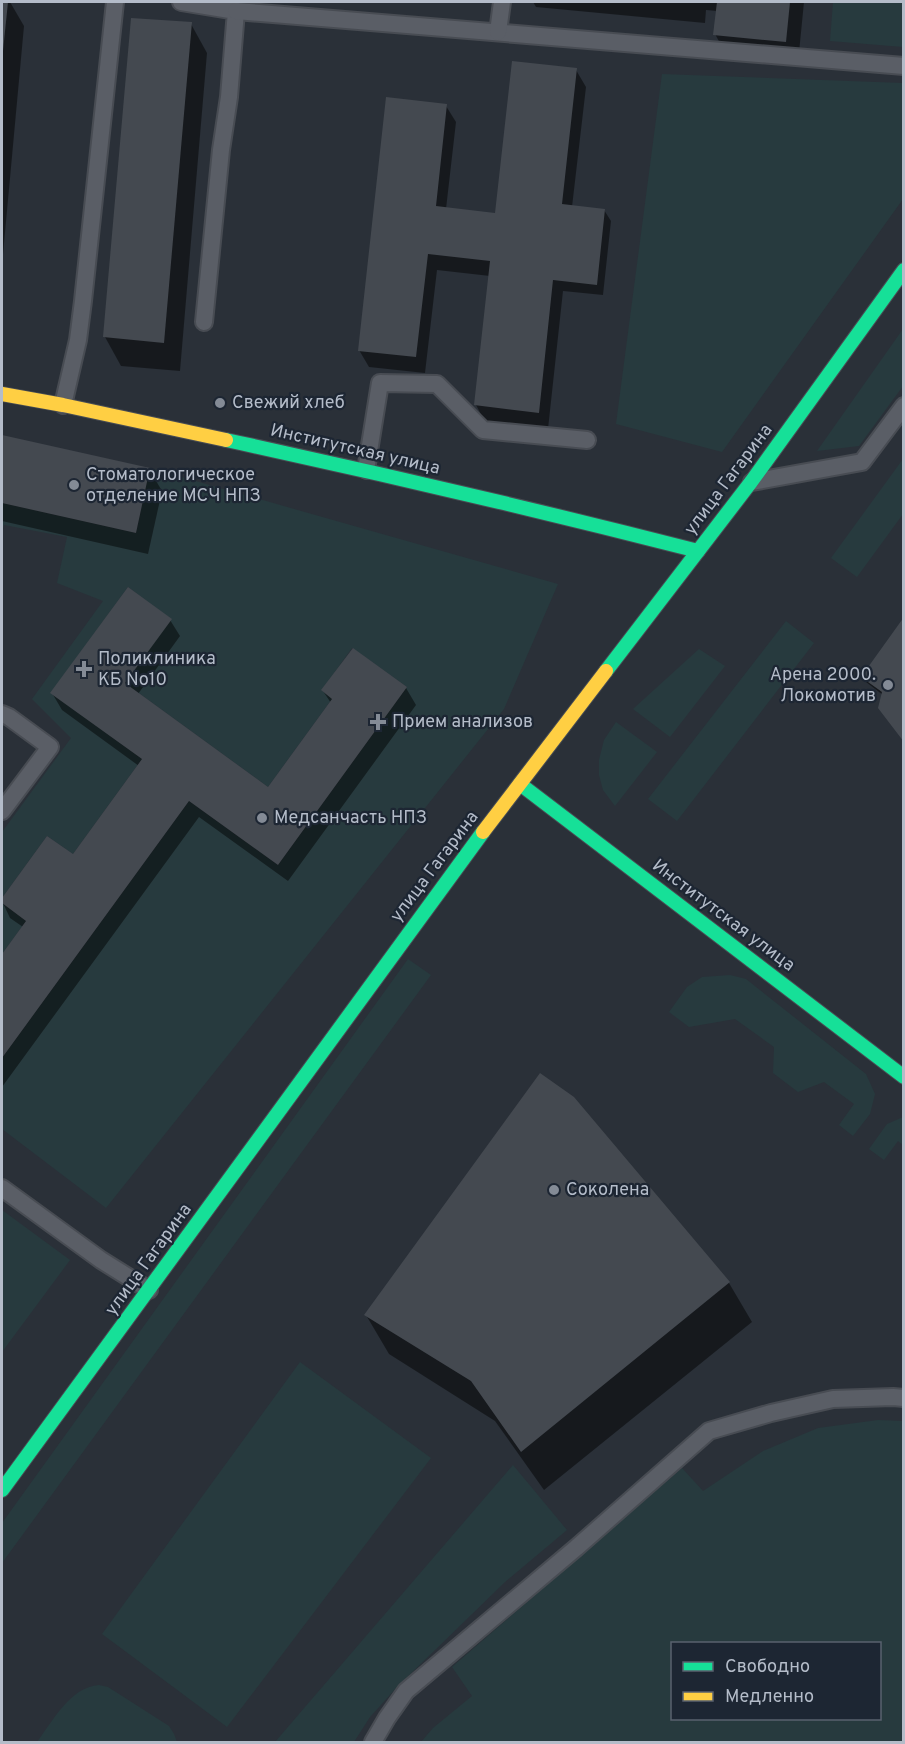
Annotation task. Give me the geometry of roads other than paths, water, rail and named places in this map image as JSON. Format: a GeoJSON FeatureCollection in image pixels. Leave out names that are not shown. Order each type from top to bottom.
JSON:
{"type":"FeatureCollection","features":[{"type":"Feature","properties":{"kind":"main road","name":"улица Гагарина"},"geometry":{"type":"LineString","coordinates":[[2,1490],[465,855],[751,482],[903,270]]}},
{"type":"Feature","properties":{"kind":"main road","name":"Институтская улица"},"geometry":{"type":"LineString","coordinates":[[2,394],[366,470],[698,552]]}},
{"type":"Feature","properties":{"kind":"main road","name":"Институтская улица"},"geometry":{"type":"LineString","coordinates":[[520,784],[903,1077]]}},
{"type":"Feature","properties":{"kind":"lane"},"geometry":{"type":"LineString","coordinates":[[63,405],[78,340],[115,2]]}},
{"type":"Feature","properties":{"kind":"lane"},"geometry":{"type":"LineString","coordinates":[[181,2],[236,11],[903,66]]}},
{"type":"Feature","properties":{"kind":"lane"},"geometry":{"type":"LineString","coordinates":[[498,32],[502,2]]}},
{"type":"Feature","properties":{"kind":"lane"},"geometry":{"type":"LineString","coordinates":[[204,322],[221,150],[229,97],[236,11]]}},
{"type":"Feature","properties":{"kind":"lane"},"geometry":{"type":"LineString","coordinates":[[366,470],[380,383],[437,384],[483,430],[587,440]]}},
{"type":"Feature","properties":{"kind":"lane"},"geometry":{"type":"LineString","coordinates":[[751,482],[862,462],[903,406]]}},
{"type":"Feature","properties":{"kind":"lane"},"geometry":{"type":"LineString","coordinates":[[2,714],[50,747],[2,811]]}},
{"type":"Feature","properties":{"kind":"lane"},"geometry":{"type":"LineString","coordinates":[[2,1188],[101,1260],[149,1290]]}},
{"type":"Feature","properties":{"kind":"lane"},"geometry":{"type":"LineString","coordinates":[[373,1743],[406,1691],[585,1541],[709,1431],[771,1413],[833,1399],[903,1398]]}},
{"type":"Feature","properties":{"kind":"place","name":"Свежий хлеб"},"geometry":{"type":"Point","coordinates":[220,403]}},
{"type":"Feature","properties":{"kind":"place","name":"Стоматологическое отделение МСЧ НПЗ"},"geometry":{"type":"Point","coordinates":[74,485]}},
{"type":"Feature","properties":{"kind":"place","name":"Поликлиника КБ No10"},"geometry":{"type":"Point","coordinates":[84,669]}},
{"type":"Feature","properties":{"kind":"place","name":"Арена 2000. Локомотив"},"geometry":{"type":"Point","coordinates":[888,685]}},
{"type":"Feature","properties":{"kind":"place","name":"Прием анализов"},"geometry":{"type":"Point","coordinates":[378,722]}},
{"type":"Feature","properties":{"kind":"place","name":"Медсанчасть НПЗ"},"geometry":{"type":"Point","coordinates":[262,818]}},
{"type":"Feature","properties":{"kind":"place","name":"Соколена"},"geometry":{"type":"Point","coordinates":[554,1190]}}]}
